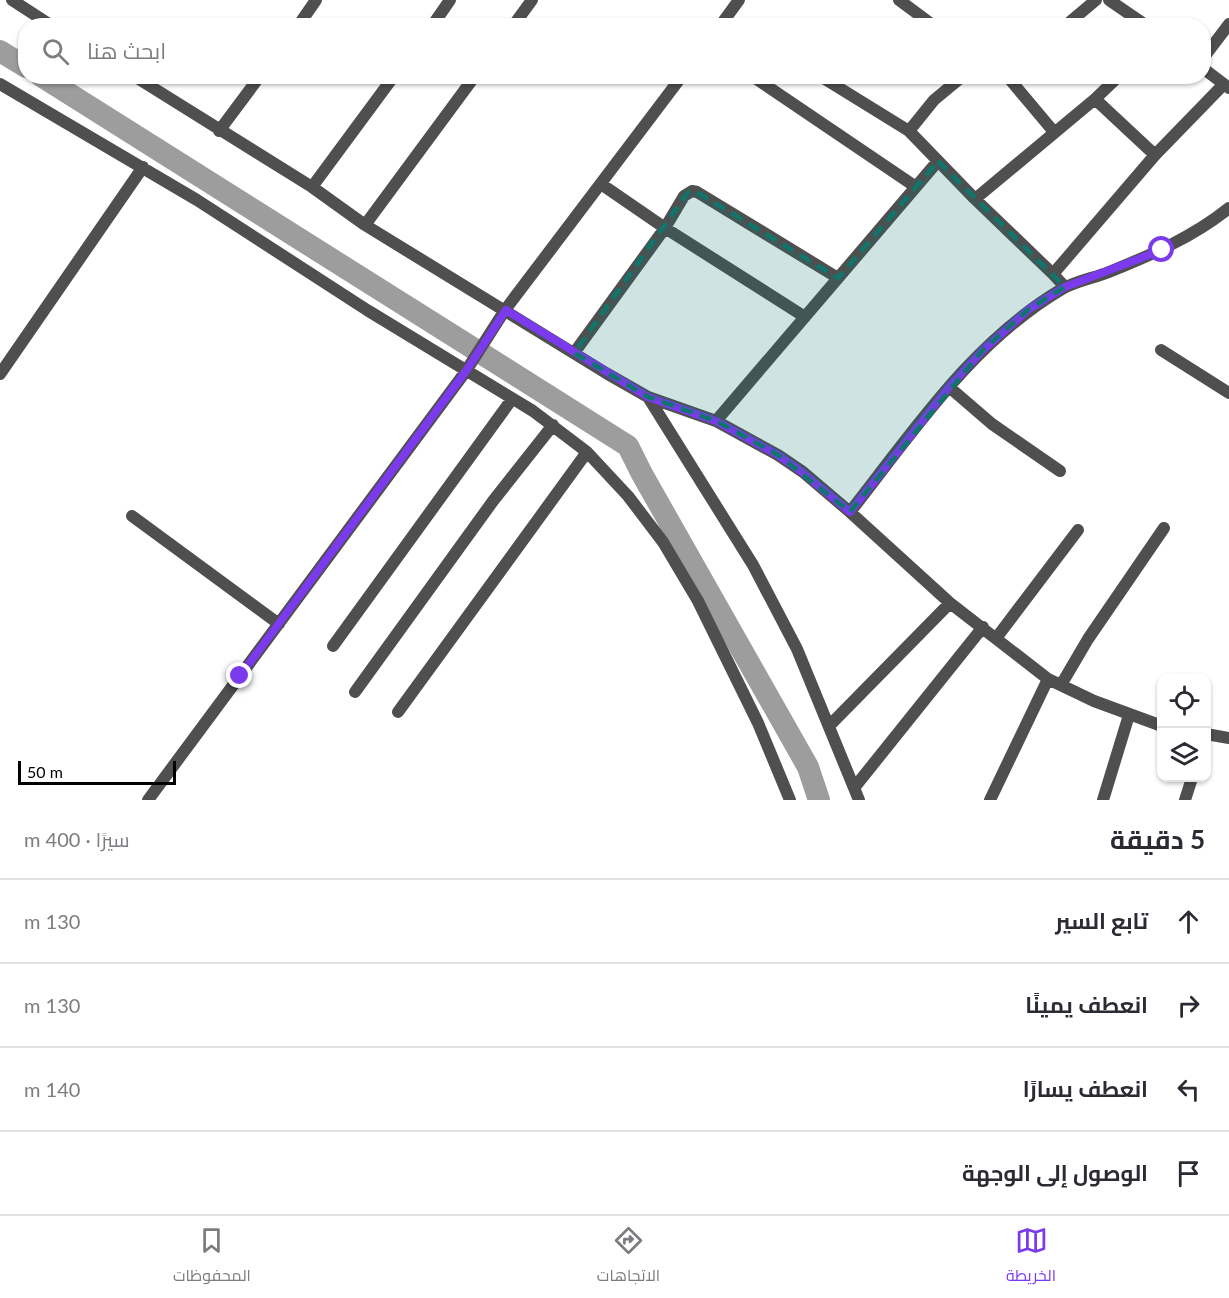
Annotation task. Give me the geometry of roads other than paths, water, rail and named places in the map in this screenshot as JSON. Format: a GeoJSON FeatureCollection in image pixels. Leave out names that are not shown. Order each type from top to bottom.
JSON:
{"type":"FeatureCollection","features":[{"type":"Feature","properties":{"kind":"street"},"geometry":{"type":"LineString","coordinates":[[12,0],[40,18]]}},
{"type":"Feature","properties":{"kind":"street"},"geometry":{"type":"LineString","coordinates":[[304,18],[316,0]]}},
{"type":"Feature","properties":{"kind":"street"},"geometry":{"type":"LineString","coordinates":[[438,18],[450,0]]}},
{"type":"Feature","properties":{"kind":"street"},"geometry":{"type":"LineString","coordinates":[[519,18],[532,0]]}},
{"type":"Feature","properties":{"kind":"street"},"geometry":{"type":"LineString","coordinates":[[726,18],[739,0]]}},
{"type":"Feature","properties":{"kind":"street"},"geometry":{"type":"LineString","coordinates":[[899,0],[923,18]]}},
{"type":"Feature","properties":{"kind":"street"},"geometry":{"type":"LineString","coordinates":[[1075,18],[1096,0]]}},
{"type":"Feature","properties":{"kind":"street"},"geometry":{"type":"LineString","coordinates":[[1109,0],[1135,18]]}},
{"type":"Feature","properties":{"kind":"street"},"geometry":{"type":"LineString","coordinates":[[1211,47],[1229,24]]}},
{"type":"Feature","properties":{"kind":"street"},"geometry":{"type":"LineString","coordinates":[[1053,274],[1155,155],[1226,86],[1211,75]]}},
{"type":"Feature","properties":{"kind":"street"},"geometry":{"type":"LineString","coordinates":[[0,84],[143,167],[553,425],[588,452],[628,496],[663,542],[698,601],[758,723],[790,800]]}},
{"type":"Feature","properties":{"kind":"street"},"geometry":{"type":"LineString","coordinates":[[146,84],[312,187],[365,225],[648,397],[716,421],[778,455],[850,512],[950,603],[1048,679],[1129,715],[1157,725]]}},
{"type":"Feature","properties":{"kind":"street"},"geometry":{"type":"LineString","coordinates":[[219,131],[254,84]]}},
{"type":"Feature","properties":{"kind":"street"},"geometry":{"type":"LineString","coordinates":[[312,187],[388,84]]}},
{"type":"Feature","properties":{"kind":"street"},"geometry":{"type":"LineString","coordinates":[[365,225],[469,84]]}},
{"type":"Feature","properties":{"kind":"street"},"geometry":{"type":"LineString","coordinates":[[148,800],[466,371],[506,310],[676,84]]}},
{"type":"Feature","properties":{"kind":"street"},"geometry":{"type":"LineString","coordinates":[[764,84],[916,187]]}},
{"type":"Feature","properties":{"kind":"street"},"geometry":{"type":"LineString","coordinates":[[833,84],[909,131],[1065,287]]}},
{"type":"Feature","properties":{"kind":"street"},"geometry":{"type":"LineString","coordinates":[[909,131],[934,100],[953,84]]}},
{"type":"Feature","properties":{"kind":"street"},"geometry":{"type":"LineString","coordinates":[[1014,84],[1054,132]]}},
{"type":"Feature","properties":{"kind":"street"},"geometry":{"type":"LineString","coordinates":[[975,199],[1111,84]]}},
{"type":"Feature","properties":{"kind":"street"},"geometry":{"type":"LineString","coordinates":[[1095,99],[1155,155]]}},
{"type":"Feature","properties":{"kind":"street"},"geometry":{"type":"LineString","coordinates":[[716,421],[938,162]]}},
{"type":"Feature","properties":{"kind":"street"},"geometry":{"type":"LineString","coordinates":[[0,374],[143,167]]}},
{"type":"Feature","properties":{"kind":"street"},"geometry":{"type":"LineString","coordinates":[[601,184],[665,228],[805,317]]}},
{"type":"Feature","properties":{"kind":"street"},"geometry":{"type":"LineString","coordinates":[[574,353],[665,228],[688,192],[697,192],[838,278]]}},
{"type":"Feature","properties":{"kind":"street"},"geometry":{"type":"LineString","coordinates":[[850,512],[949,387],[982,351],[1029,309],[1065,287],[1162,250],[1229,208]]}},
{"type":"Feature","properties":{"kind":"street"},"geometry":{"type":"LineString","coordinates":[[1161,350],[1229,393]]}},
{"type":"Feature","properties":{"kind":"street"},"geometry":{"type":"LineString","coordinates":[[949,387],[1004,433],[1060,471]]}},
{"type":"Feature","properties":{"kind":"street"},"geometry":{"type":"LineString","coordinates":[[648,397],[753,565],[797,650],[857,794]]}},
{"type":"Feature","properties":{"kind":"street"},"geometry":{"type":"LineString","coordinates":[[333,646],[512,399]]}},
{"type":"Feature","properties":{"kind":"street"},"geometry":{"type":"LineString","coordinates":[[355,692],[467,536],[553,425]]}},
{"type":"Feature","properties":{"kind":"street"},"geometry":{"type":"LineString","coordinates":[[398,712],[588,452]]}},
{"type":"Feature","properties":{"kind":"street"},"geometry":{"type":"LineString","coordinates":[[132,516],[279,624]]}},
{"type":"Feature","properties":{"kind":"street"},"geometry":{"type":"LineString","coordinates":[[1061,685],[1088,639],[1164,528]]}},
{"type":"Feature","properties":{"kind":"street"},"geometry":{"type":"LineString","coordinates":[[997,638],[1078,530]]}},
{"type":"Feature","properties":{"kind":"street"},"geometry":{"type":"LineString","coordinates":[[830,725],[950,603]]}},
{"type":"Feature","properties":{"kind":"street"},"geometry":{"type":"LineString","coordinates":[[857,794],[983,627]]}},
{"type":"Feature","properties":{"kind":"street"},"geometry":{"type":"LineString","coordinates":[[990,800],[1048,679]]}},
{"type":"Feature","properties":{"kind":"street"},"geometry":{"type":"LineString","coordinates":[[1103,800],[1129,715]]}},
{"type":"Feature","properties":{"kind":"street"},"geometry":{"type":"LineString","coordinates":[[1211,735],[1229,738]]}},
{"type":"Feature","properties":{"kind":"street"},"geometry":{"type":"LineString","coordinates":[[1185,800],[1190,782]]}},
{"type":"Feature","properties":{"kind":"waterway"},"geometry":{"type":"LineString","coordinates":[[0,51],[18,62]]}},
{"type":"Feature","properties":{"kind":"waterway"},"geometry":{"type":"LineString","coordinates":[[54,84],[628,446],[808,767],[819,800]]}}]}
